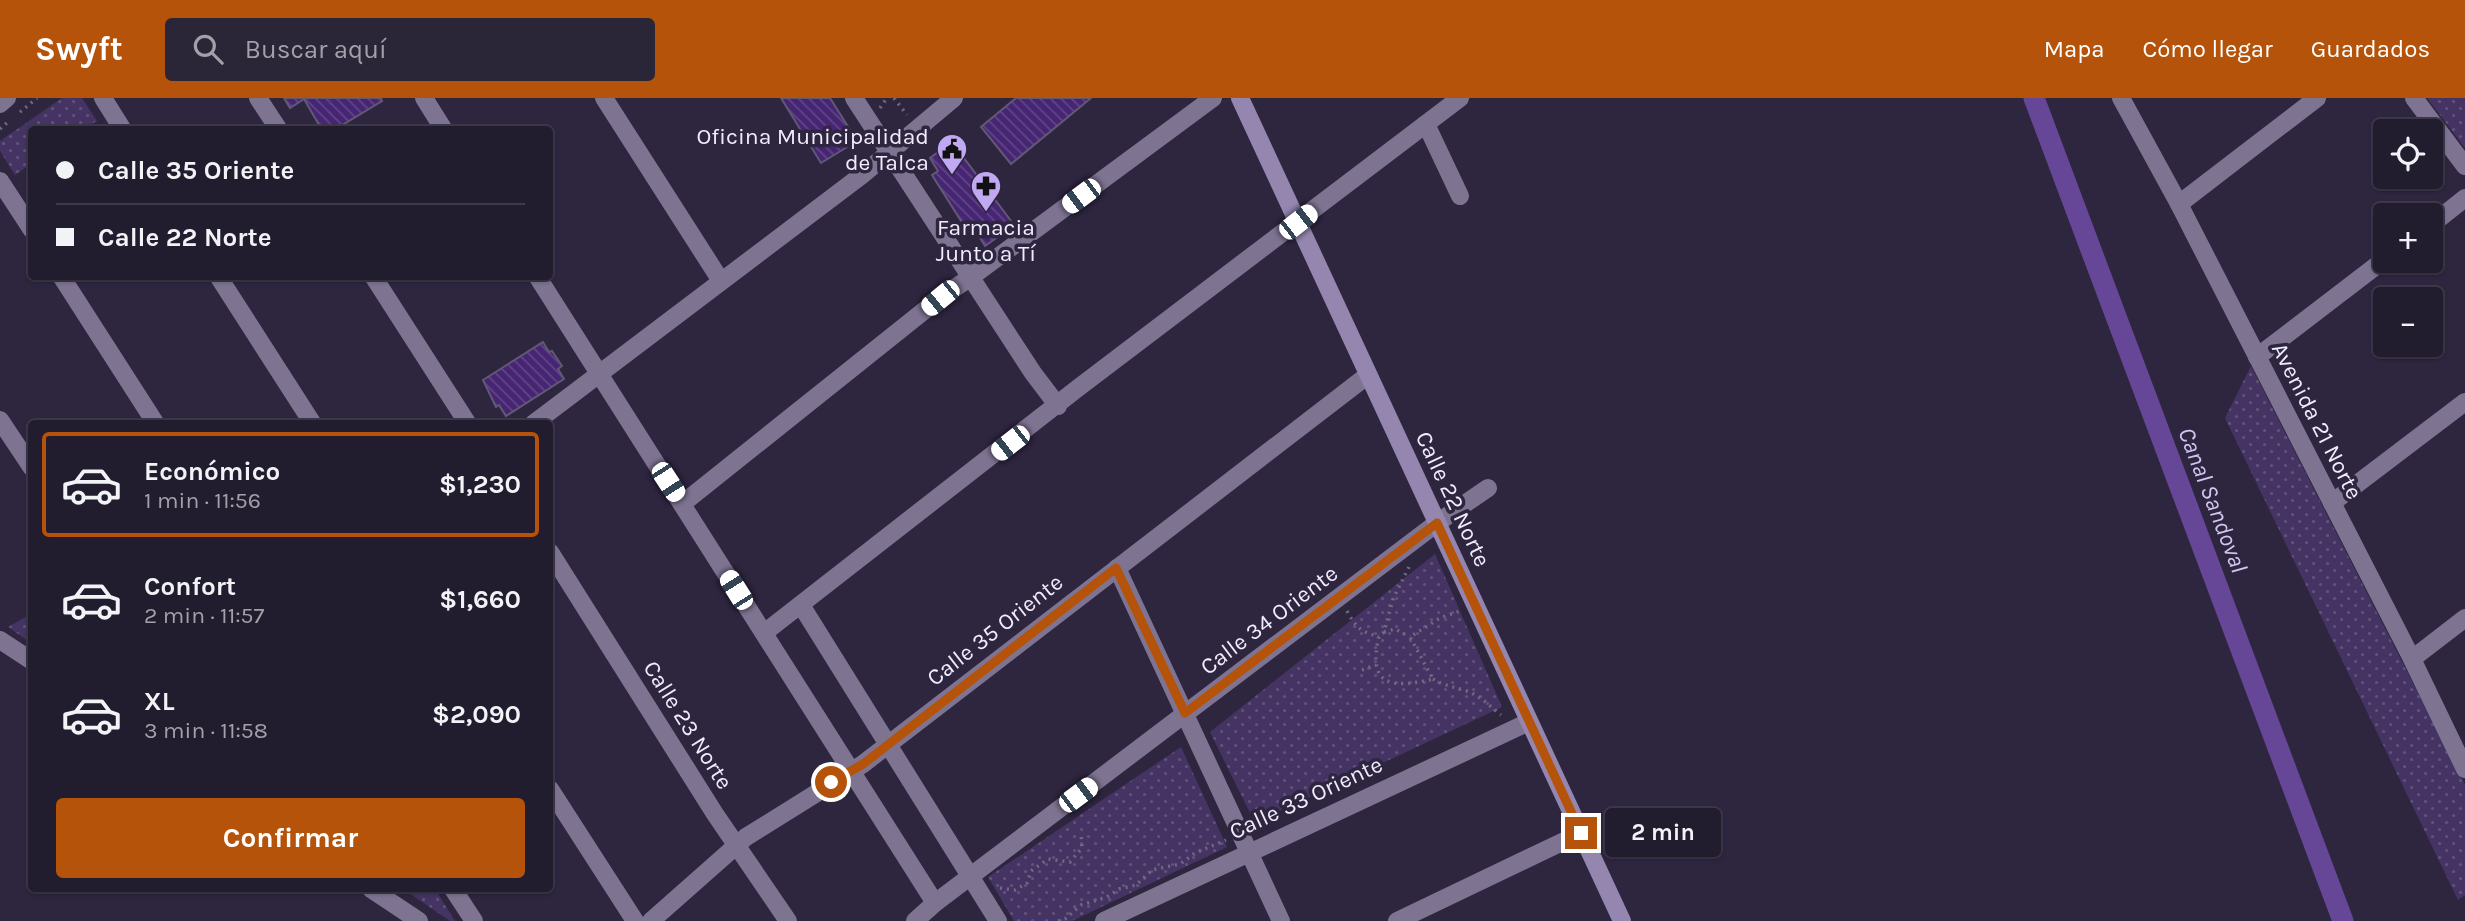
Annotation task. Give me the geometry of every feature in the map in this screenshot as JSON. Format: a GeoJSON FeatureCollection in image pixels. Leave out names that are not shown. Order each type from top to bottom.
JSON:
{"type":"FeatureCollection","features":[{"type":"Feature","properties":{"kind":"street"},"geometry":{"type":"LineString","coordinates":[[0,104],[7,98]]}},
{"type":"Feature","properties":{"kind":"street"},"geometry":{"type":"LineString","coordinates":[[103,98],[120,126]]}},
{"type":"Feature","properties":{"kind":"street"},"geometry":{"type":"LineString","coordinates":[[258,98],[276,126]]}},
{"type":"Feature","properties":{"kind":"street"},"geometry":{"type":"LineString","coordinates":[[424,98],[442,126]]}},
{"type":"Feature","properties":{"kind":"street"},"geometry":{"type":"LineString","coordinates":[[604,98],[721,281]]}},
{"type":"Feature","properties":{"kind":"street"},"geometry":{"type":"LineString","coordinates":[[854,98],[1033,373],[1058,406]]}},
{"type":"Feature","properties":{"kind":"street"},"geometry":{"type":"LineString","coordinates":[[538,420],[862,175],[954,98]]}},
{"type":"Feature","properties":{"kind":"street"},"geometry":{"type":"LineString","coordinates":[[682,504],[940,298],[1213,98]]}},
{"type":"Feature","properties":{"kind":"street","name":"Calle 22 Norte"},"geometry":{"type":"LineString","coordinates":[[1240,98],[1622,921]]}},
{"type":"Feature","properties":{"kind":"street"},"geometry":{"type":"LineString","coordinates":[[764,633],[1078,388],[1460,98]]}},
{"type":"Feature","properties":{"kind":"street","name":"Avenida 21 Norte"},"geometry":{"type":"LineString","coordinates":[[2121,98],[2179,204],[2412,659],[2465,769]]}},
{"type":"Feature","properties":{"kind":"street"},"geometry":{"type":"LineString","coordinates":[[2179,204],[2317,98]]}},
{"type":"Feature","properties":{"kind":"street"},"geometry":{"type":"LineString","coordinates":[[2414,98],[2465,166]]}},
{"type":"Feature","properties":{"kind":"street"},"geometry":{"type":"LineString","coordinates":[[1426,124],[1460,196]]}},
{"type":"Feature","properties":{"kind":"street"},"geometry":{"type":"LineString","coordinates":[[0,181],[28,224]]}},
{"type":"Feature","properties":{"kind":"street"},"geometry":{"type":"LineString","coordinates":[[2443,215],[2465,198]]}},
{"type":"Feature","properties":{"kind":"street"},"geometry":{"type":"LineString","coordinates":[[2257,357],[2373,268]]}},
{"type":"Feature","properties":{"kind":"street"},"geometry":{"type":"LineString","coordinates":[[64,280],[153,420]]}},
{"type":"Feature","properties":{"kind":"street"},"geometry":{"type":"LineString","coordinates":[[221,280],[310,420]]}},
{"type":"Feature","properties":{"kind":"street"},"geometry":{"type":"LineString","coordinates":[[376,280],[465,420]]}},
{"type":"Feature","properties":{"kind":"street"},"geometry":{"type":"LineString","coordinates":[[540,280],[935,903]]}},
{"type":"Feature","properties":{"kind":"street","name":"Calle 35 Oriente"},"geometry":{"type":"LineString","coordinates":[[651,921],[736,845],[851,771],[1368,375]]}},
{"type":"Feature","properties":{"kind":"street"},"geometry":{"type":"LineString","coordinates":[[2332,503],[2465,402]]}},
{"type":"Feature","properties":{"kind":"street"},"geometry":{"type":"LineString","coordinates":[[0,420],[28,462]]}},
{"type":"Feature","properties":{"kind":"street","name":"Calle 34 Oriente"},"geometry":{"type":"LineString","coordinates":[[915,921],[1185,713],[1437,523],[1488,488]]}},
{"type":"Feature","properties":{"kind":"street","name":"Calle 23 Norte"},"geometry":{"type":"LineString","coordinates":[[553,557],[736,845],[788,921]]}},
{"type":"Feature","properties":{"kind":"street"},"geometry":{"type":"LineString","coordinates":[[1116,568],[1281,921]]}},
{"type":"Feature","properties":{"kind":"street"},"geometry":{"type":"LineString","coordinates":[[800,605],[998,921]]}},
{"type":"Feature","properties":{"kind":"street"},"geometry":{"type":"LineString","coordinates":[[2412,659],[2465,618]]}},
{"type":"Feature","properties":{"kind":"street"},"geometry":{"type":"LineString","coordinates":[[0,640],[28,658]]}},
{"type":"Feature","properties":{"kind":"street","name":"Calle 33 Oriente"},"geometry":{"type":"LineString","coordinates":[[1104,921],[1529,722]]}},
{"type":"Feature","properties":{"kind":"street"},"geometry":{"type":"LineString","coordinates":[[553,794],[635,921]]}},
{"type":"Feature","properties":{"kind":"street"},"geometry":{"type":"LineString","coordinates":[[1397,921],[1581,833]]}},
{"type":"Feature","properties":{"kind":"street"},"geometry":{"type":"LineString","coordinates":[[376,892],[419,921]]}},
{"type":"Feature","properties":{"kind":"street"},"geometry":{"type":"LineString","coordinates":[[455,892],[474,921]]}},
{"type":"Feature","properties":{"kind":"path"},"geometry":{"type":"LineString","coordinates":[[1384,632],[1393,599],[1409,570],[1410,544]]}},
{"type":"Feature","properties":{"kind":"path"},"geometry":{"type":"LineString","coordinates":[[1340,597],[1354,625],[1365,634],[1379,636]]}},
{"type":"Feature","properties":{"kind":"path"},"geometry":{"type":"LineString","coordinates":[[1410,637],[1440,618],[1476,606]]}},
{"type":"Feature","properties":{"kind":"path"},"geometry":{"type":"LineString","coordinates":[[1433,679],[1413,684],[1391,684],[1381,676],[1376,665],[1374,655],[1379,636],[1395,629],[1410,637],[1433,679],[1481,698],[1502,715],[1509,731]]}},
{"type":"Feature","properties":{"kind":"path"},"geometry":{"type":"LineString","coordinates":[[1362,670],[1376,665]]}},
{"type":"Feature","properties":{"kind":"path"},"geometry":{"type":"LineString","coordinates":[[1058,921],[1065,919],[1081,905],[1136,885],[1152,870],[1180,864],[1195,853],[1240,832]]}},
{"type":"Feature","properties":{"kind":"path"},"geometry":{"type":"LineString","coordinates":[[997,888],[1015,890],[1027,883],[1031,871],[1048,859],[1070,862],[1082,848],[1081,833]]}},
{"type":"Feature","properties":{"kind":"shaded area"},"geometry":{"type":"Polygon","coordinates":[[[62,98],[82,98],[97,121],[88,126],[28,126],[28,166],[15,175],[0,151],[0,141],[62,98]]]}},
{"type":"Feature","properties":{"kind":"shaded area"},"geometry":{"type":"Polygon","coordinates":[[[2427,98],[2465,98],[2465,148],[2443,119],[2427,98]]]}},
{"type":"Feature","properties":{"kind":"shaded area"},"geometry":{"type":"Polygon","coordinates":[[[2251,366],[2465,785],[2465,895],[2458,900],[2225,418],[2251,366]]]}},
{"type":"Feature","properties":{"kind":"shaded area"},"geometry":{"type":"Polygon","coordinates":[[[1435,554],[1502,707],[1255,823],[1210,732],[1435,554]]]}},
{"type":"Feature","properties":{"kind":"shaded area"},"geometry":{"type":"Polygon","coordinates":[[[28,616],[28,641],[8,627],[28,616]]]}},
{"type":"Feature","properties":{"kind":"shaded area"},"geometry":{"type":"Polygon","coordinates":[[[1181,747],[1227,847],[1072,921],[1014,921],[988,877],[1181,747]]]}},
{"type":"Feature","properties":{"kind":"shaded area"},"geometry":{"type":"Polygon","coordinates":[[[407,892],[437,892],[455,921],[450,921],[407,892]]]}},
{"type":"Feature","properties":{"kind":"building"},"geometry":{"type":"Polygon","coordinates":[[[284,98],[381,98],[382,101],[341,126],[320,126],[304,99],[290,108],[284,98]]]}},
{"type":"Feature","properties":{"kind":"building"},"geometry":{"type":"Polygon","coordinates":[[[781,98],[830,98],[857,141],[821,163],[781,98]]]}},
{"type":"Feature","properties":{"kind":"building"},"geometry":{"type":"Polygon","coordinates":[[[1016,98],[1091,98],[1011,164],[981,127],[1016,98]]]}},
{"type":"Feature","properties":{"kind":"building"},"geometry":{"type":"Polygon","coordinates":[[[952,142],[1014,225],[985,246],[976,231],[970,235],[932,175],[938,171],[930,158],[952,142]]]}},
{"type":"Feature","properties":{"kind":"building"},"geometry":{"type":"Polygon","coordinates":[[[543,342],[562,366],[558,369],[564,379],[506,416],[499,405],[496,407],[483,380],[543,342]]]}},
{"type":"Feature","properties":{"kind":"waterway","name":"Canal Sandoval"},"geometry":{"type":"LineString","coordinates":[[2034,98],[2343,921]]}},
{"type":"Feature","properties":{"kind":"place","name":"Oficina Municipalidad de Talca"},"geometry":{"type":"Point","coordinates":[952,176]}},
{"type":"Feature","properties":{"kind":"place","name":"Farmacia Junto a Tí"},"geometry":{"type":"Point","coordinates":[986,213]}},
{"type":"Feature","properties":{"kind":"route"},"geometry":{"type":"LineString","coordinates":[[831,782],[863,764],[1116,568],[1185,713],[1437,523],[1581,833]]}}]}
